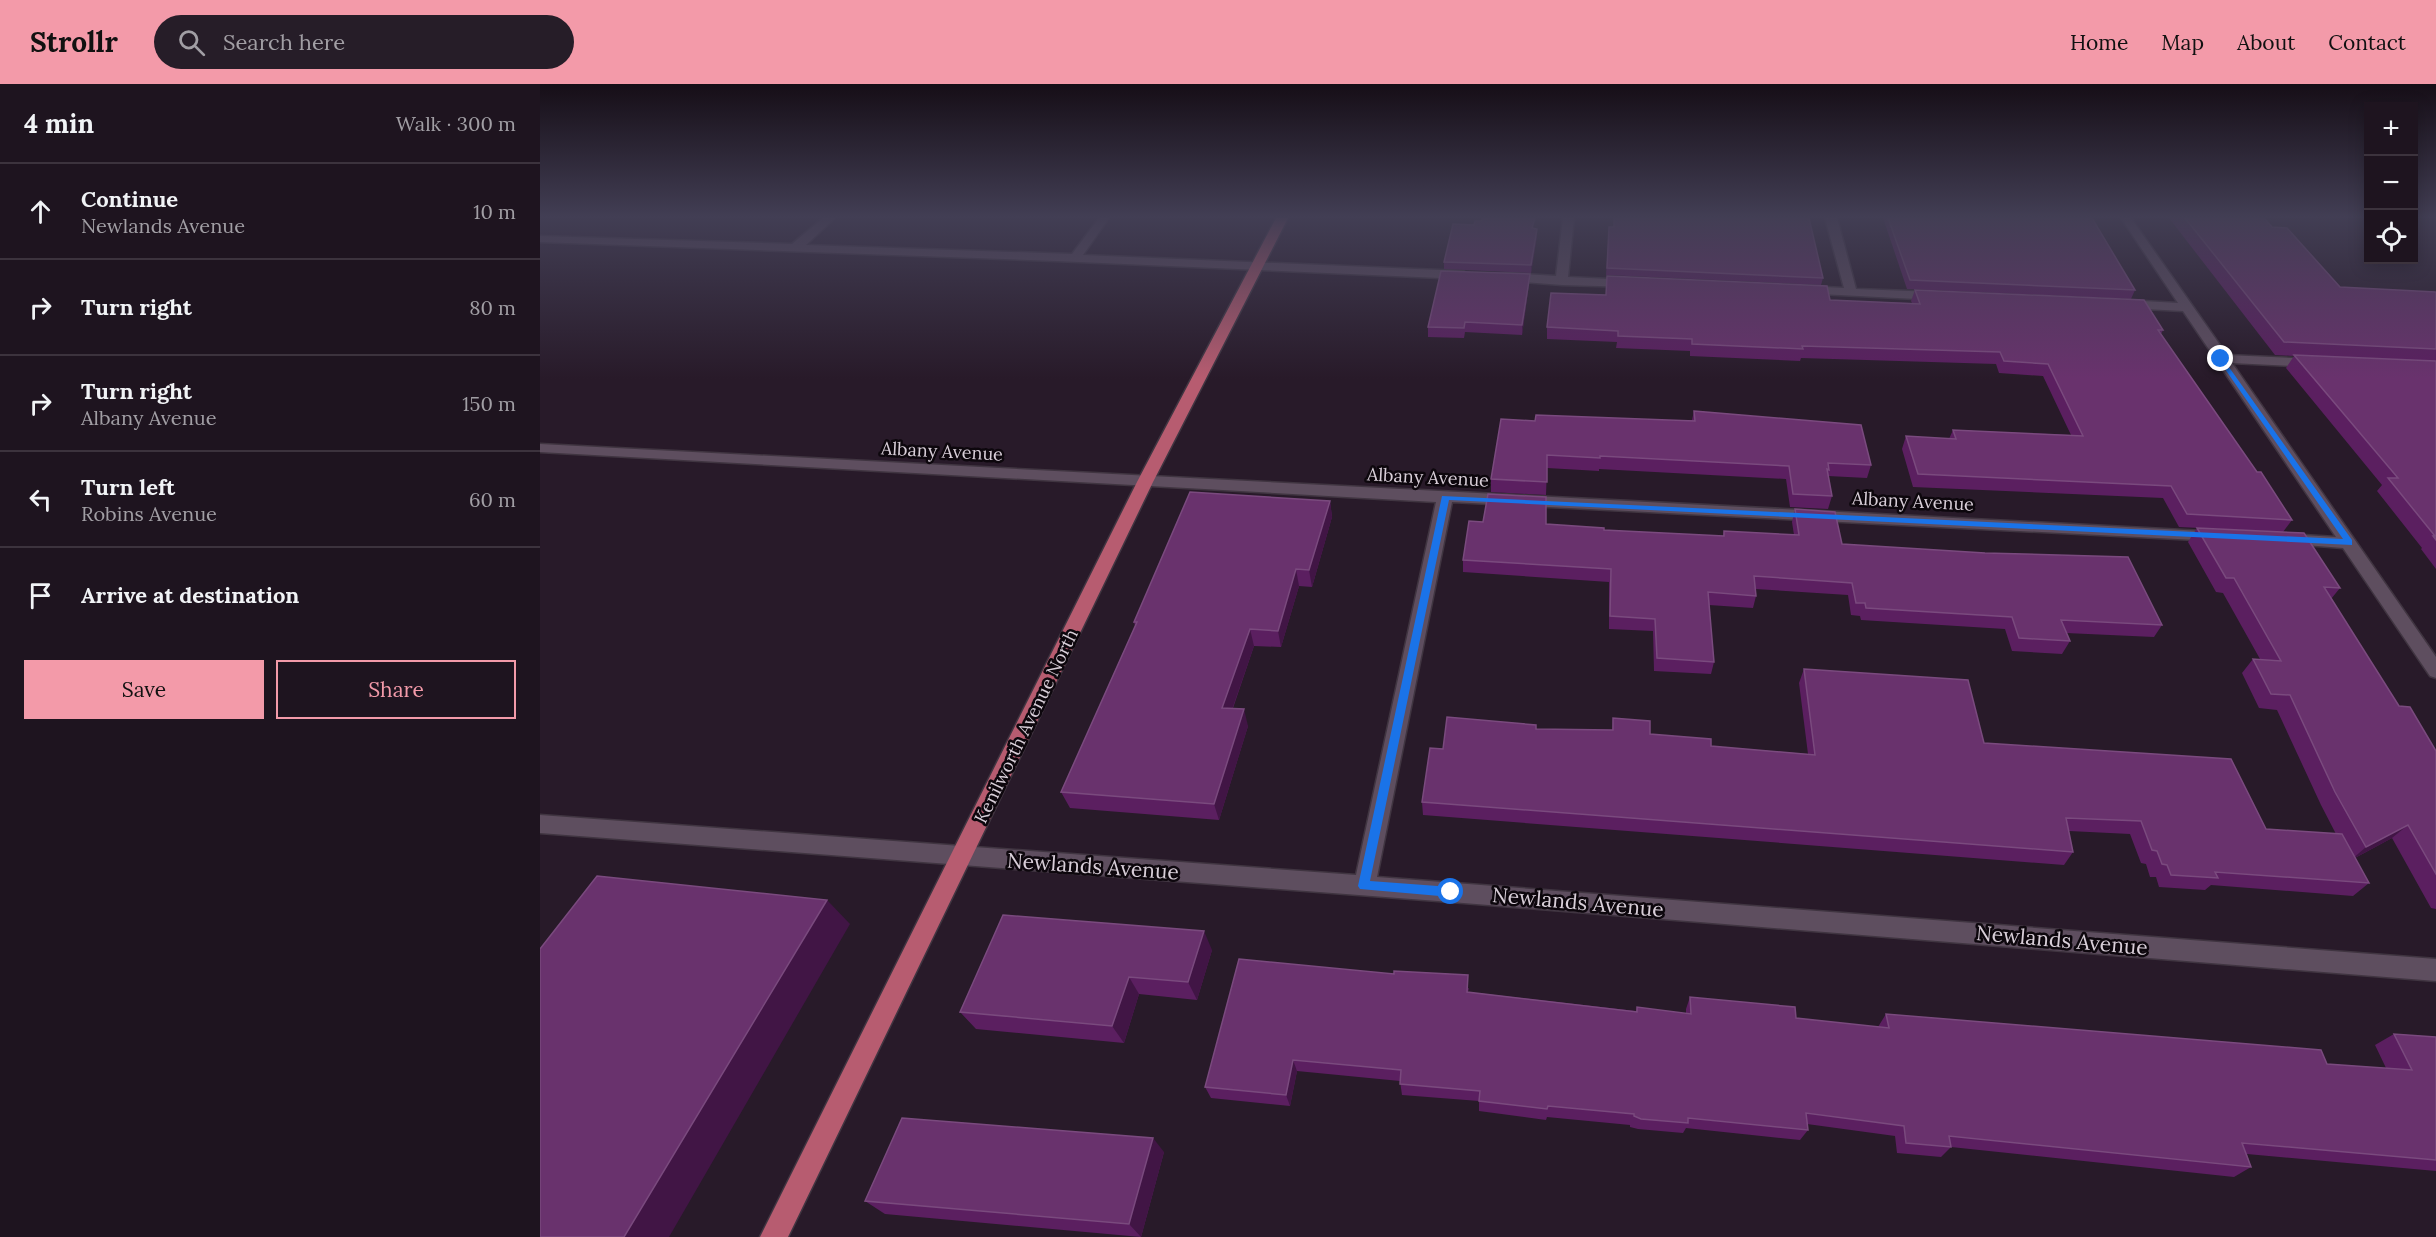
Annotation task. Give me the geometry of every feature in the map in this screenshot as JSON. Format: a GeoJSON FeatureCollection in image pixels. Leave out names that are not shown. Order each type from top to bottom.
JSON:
{"type":"FeatureCollection","features":[{"type":"Feature","properties":{"kind":"main road","name":"Kenilworth Avenue North"},"geometry":{"type":"LineString","coordinates":[[774,1237],[1145,482],[1254,272]]}},
{"type":"Feature","properties":{"kind":"street"},"geometry":{"type":"LineString","coordinates":[[1388,272],[1643,284]]}},
{"type":"Feature","properties":{"kind":"street"},"geometry":{"type":"LineString","coordinates":[[1562,281],[1563,272]]}},
{"type":"Feature","properties":{"kind":"street"},"geometry":{"type":"LineString","coordinates":[[1846,272],[1851,292]]}},
{"type":"Feature","properties":{"kind":"street"},"geometry":{"type":"LineString","coordinates":[[2163,272],[2436,671]]}},
{"type":"Feature","properties":{"kind":"street"},"geometry":{"type":"LineString","coordinates":[[1793,290],[1944,296]]}},
{"type":"Feature","properties":{"kind":"street"},"geometry":{"type":"LineString","coordinates":[[2117,304],[2187,307]]}},
{"type":"Feature","properties":{"kind":"street"},"geometry":{"type":"LineString","coordinates":[[2221,359],[2329,363]]}},
{"type":"Feature","properties":{"kind":"street","name":"Albany Avenue"},"geometry":{"type":"LineString","coordinates":[[540,448],[1445,498],[2230,537]]}},
{"type":"Feature","properties":{"kind":"street"},"geometry":{"type":"LineString","coordinates":[[1364,886],[1445,498]]}},
{"type":"Feature","properties":{"kind":"street"},"geometry":{"type":"LineString","coordinates":[[2266,538],[2349,543]]}},
{"type":"Feature","properties":{"kind":"street","name":"Newlands Avenue"},"geometry":{"type":"LineString","coordinates":[[540,824],[2436,970]]}},
{"type":"Feature","properties":{"kind":"building"},"geometry":{"type":"Polygon","coordinates":[[[1441,272],[1530,274],[1522,325],[1465,322],[1464,328],[1428,327],[1441,272]]]}},
{"type":"Feature","properties":{"kind":"building"},"geometry":{"type":"Polygon","coordinates":[[[1689,272],[1822,272],[1823,278],[1689,272]]]}},
{"type":"Feature","properties":{"kind":"building"},"geometry":{"type":"Polygon","coordinates":[[[1907,272],[2124,272],[2135,290],[1910,280],[1907,272]]]}},
{"type":"Feature","properties":{"kind":"building"},"geometry":{"type":"Polygon","coordinates":[[[2228,272],[2326,272],[2340,287],[2436,292],[2436,349],[2284,342],[2228,272]]]}},
{"type":"Feature","properties":{"kind":"building"},"geometry":{"type":"Polygon","coordinates":[[[1607,276],[1827,286],[1830,300],[1920,304],[1915,290],[2144,300],[2163,330],[2158,330],[2257,472],[2261,472],[2292,520],[2187,514],[2171,486],[1918,474],[1906,436],[1956,439],[1953,430],[2083,436],[2048,364],[2004,361],[2000,352],[1802,346],[1803,349],[1692,344],[1692,339],[1618,336],[1618,331],[1547,327],[1551,293],[1606,295],[1607,276]]]}},
{"type":"Feature","properties":{"kind":"building"},"geometry":{"type":"Polygon","coordinates":[[[2294,355],[2436,361],[2436,540],[2388,478],[2398,478],[2294,355]]]}},
{"type":"Feature","properties":{"kind":"building"},"geometry":{"type":"Polygon","coordinates":[[[1694,411],[1861,425],[1871,465],[1828,463],[1832,496],[1793,494],[1789,466],[1600,456],[1600,458],[1547,455],[1547,482],[1491,479],[1501,419],[1535,421],[1536,415],[1695,421],[1694,411]]]}},
{"type":"Feature","properties":{"kind":"building"},"geometry":{"type":"Polygon","coordinates":[[[1190,492],[1330,501],[1309,570],[1296,569],[1278,631],[1250,629],[1222,708],[1244,709],[1214,804],[1061,792],[1137,622],[1134,622],[1190,492]]]}},
{"type":"Feature","properties":{"kind":"building"},"geometry":{"type":"Polygon","coordinates":[[[1488,494],[1546,497],[1546,524],[1604,528],[1604,530],[1724,536],[1724,531],[1799,535],[1795,509],[1835,512],[1842,544],[1985,553],[2128,557],[2162,625],[2061,620],[2070,641],[2019,638],[2012,617],[1866,608],[1865,603],[1856,603],[1852,583],[1754,576],[1756,596],[1708,592],[1714,662],[1657,658],[1655,619],[1610,616],[1611,569],[1463,560],[1469,521],[1483,522],[1488,494]]]}},
{"type":"Feature","properties":{"kind":"building"},"geometry":{"type":"Polygon","coordinates":[[[2197,528],[2304,533],[2340,588],[2324,587],[2399,706],[2410,707],[2436,751],[2436,874],[2408,825],[2366,847],[2335,792],[2290,695],[2271,694],[2253,659],[2281,661],[2234,578],[2226,578],[2197,528]]]}},
{"type":"Feature","properties":{"kind":"building"},"geometry":{"type":"Polygon","coordinates":[[[1804,669],[1968,680],[1984,743],[2231,759],[2266,829],[2342,834],[2369,883],[2215,872],[2218,878],[2171,875],[2167,865],[2162,864],[2157,851],[2152,850],[2141,821],[2066,818],[2073,852],[1422,802],[1430,748],[1443,749],[1447,717],[1536,725],[1536,729],[1613,730],[1613,718],[1650,721],[1650,734],[1711,739],[1711,746],[1815,755],[1804,669]]]}},
{"type":"Feature","properties":{"kind":"building"},"geometry":{"type":"Polygon","coordinates":[[[597,876],[827,900],[624,1237],[540,1237],[540,949],[597,876]]]}},
{"type":"Feature","properties":{"kind":"building"},"geometry":{"type":"Polygon","coordinates":[[[1003,915],[1204,931],[1188,982],[1129,977],[1112,1026],[960,1012],[1003,915]]]}},
{"type":"Feature","properties":{"kind":"building"},"geometry":{"type":"Polygon","coordinates":[[[1239,959],[1394,974],[1394,971],[1468,975],[1467,992],[1637,1012],[1637,1007],[1691,1014],[1690,997],[1795,1007],[1796,1018],[1889,1028],[1886,1014],[2321,1050],[2327,1064],[2412,1070],[2394,1034],[2436,1037],[2436,1160],[2242,1143],[2251,1167],[1949,1136],[1951,1147],[1906,1143],[1904,1126],[1806,1113],[1808,1130],[1688,1118],[1688,1123],[1641,1119],[1634,1114],[1548,1106],[1547,1109],[1479,1101],[1480,1091],[1400,1084],[1401,1070],[1293,1060],[1286,1095],[1205,1087],[1239,959]]]}},
{"type":"Feature","properties":{"kind":"building"},"geometry":{"type":"Polygon","coordinates":[[[902,1118],[1153,1138],[1129,1224],[865,1201],[902,1118]]]}},
{"type":"Feature","properties":{"kind":"route"},"geometry":{"type":"LineString","coordinates":[[1451,892],[1364,886],[1445,498],[2349,543],[2221,359]]}}]}
